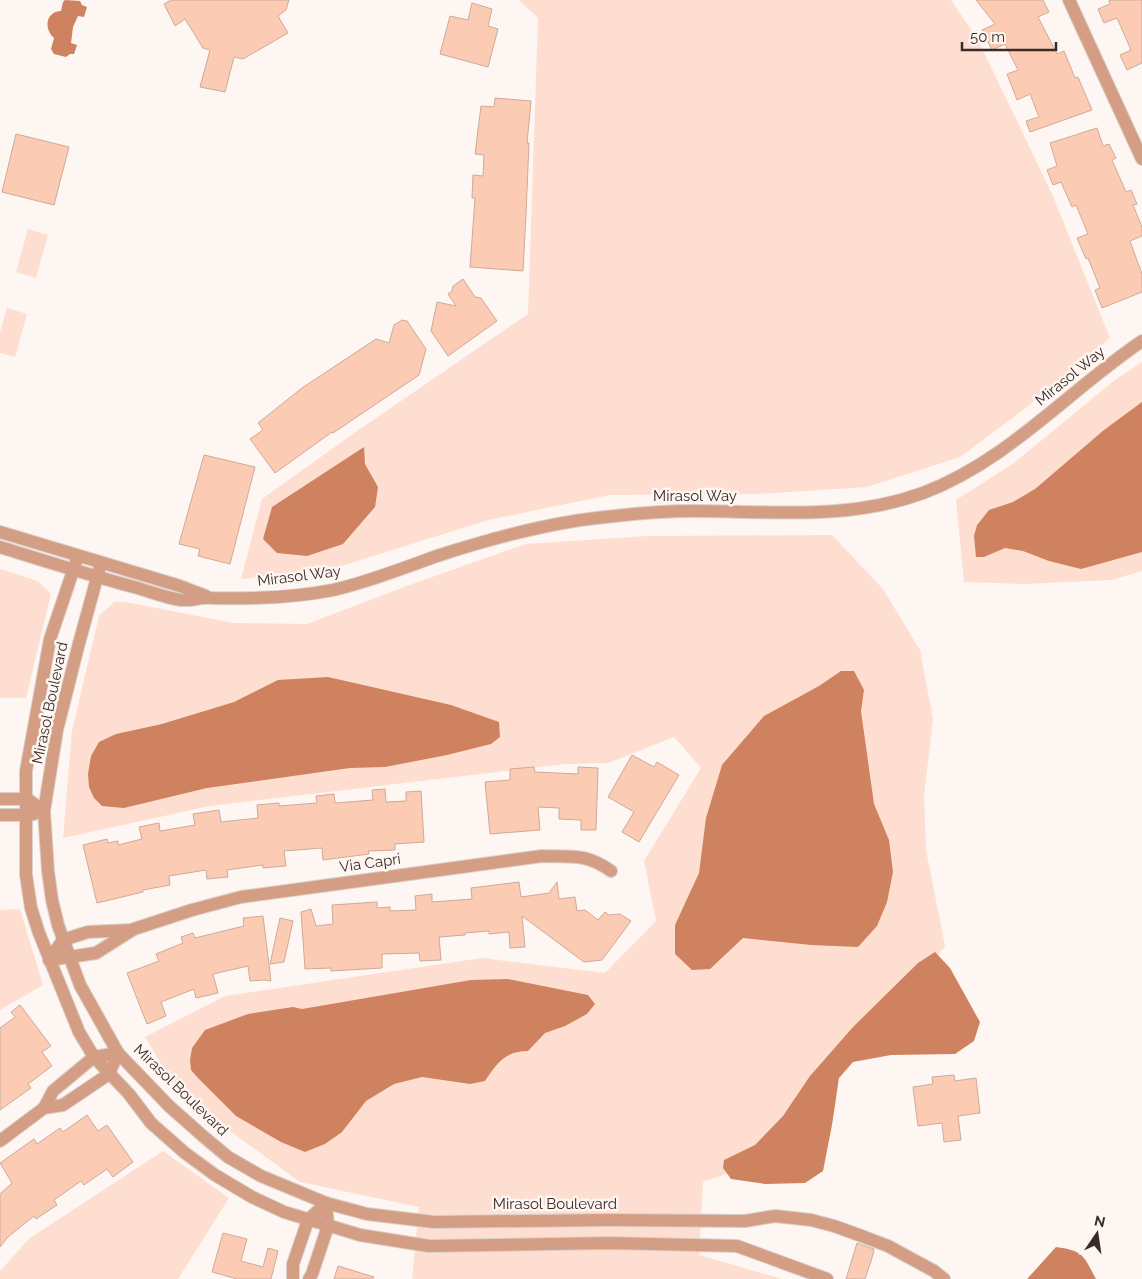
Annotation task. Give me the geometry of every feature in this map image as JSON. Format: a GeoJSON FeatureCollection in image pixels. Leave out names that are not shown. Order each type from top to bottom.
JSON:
{"type":"FeatureCollection","features":[{"type":"Feature","properties":{"kind":"street"},"geometry":{"type":"LineString","coordinates":[[1069,0],[1142,159]]}},
{"type":"Feature","properties":{"kind":"street","name":"Mirasol Way"},"geometry":{"type":"LineString","coordinates":[[0,547],[73,570],[182,600],[208,597],[265,598],[304,595],[334,590],[363,582],[479,542],[532,529],[587,519],[652,512],[830,513],[860,509],[895,501],[932,489],[957,478],[983,463],[1008,446],[1110,364],[1142,341]]}},
{"type":"Feature","properties":{"kind":"street","name":"Mirasol Way"},"geometry":{"type":"LineString","coordinates":[[0,532],[180,586],[208,597]]}},
{"type":"Feature","properties":{"kind":"street","name":"Mirasol Boulevard"},"geometry":{"type":"LineString","coordinates":[[78,556],[50,639],[26,771],[26,875],[32,908],[49,960],[71,1015],[94,1057],[129,1094],[152,1124],[185,1154],[215,1175],[252,1196],[284,1212],[360,1235],[429,1246],[609,1243],[736,1246],[827,1279]]}},
{"type":"Feature","properties":{"kind":"street","name":"Mirasol Boulevard"},"geometry":{"type":"LineString","coordinates":[[101,563],[57,730],[44,811],[48,871],[58,925],[80,985],[118,1052],[169,1106],[228,1157],[261,1176],[326,1203],[366,1214],[434,1222],[745,1221],[776,1216],[802,1219],[834,1226],[888,1246],[934,1271],[944,1279]]}},
{"type":"Feature","properties":{"kind":"street"},"geometry":{"type":"LineString","coordinates":[[0,799],[27,799],[44,811]]}},
{"type":"Feature","properties":{"kind":"street"},"geometry":{"type":"LineString","coordinates":[[0,815],[27,815],[44,811]]}},
{"type":"Feature","properties":{"kind":"street","name":"Via Capri"},"geometry":{"type":"LineString","coordinates":[[63,940],[88,932],[134,929],[240,897],[542,856],[582,857],[597,861],[611,871]]}},
{"type":"Feature","properties":{"kind":"street","name":"Via Capri"},"geometry":{"type":"LineString","coordinates":[[49,960],[96,954],[134,929]]}},
{"type":"Feature","properties":{"kind":"street"},"geometry":{"type":"LineString","coordinates":[[49,960],[63,940]]}},
{"type":"Feature","properties":{"kind":"street"},"geometry":{"type":"LineString","coordinates":[[0,1142],[44,1108],[53,1091],[94,1057],[118,1052]]}},
{"type":"Feature","properties":{"kind":"street"},"geometry":{"type":"LineString","coordinates":[[44,1108],[63,1105],[109,1074],[118,1052]]}},
{"type":"Feature","properties":{"kind":"street"},"geometry":{"type":"LineString","coordinates":[[293,1279],[293,1264],[308,1220],[326,1203]]}},
{"type":"Feature","properties":{"kind":"street"},"geometry":{"type":"LineString","coordinates":[[308,1279],[312,1274],[328,1226],[326,1203]]}},
{"type":"Feature","properties":{"kind":"shaded area"},"geometry":{"type":"Polygon","coordinates":[[[65,0],[80,1],[82,5],[87,7],[84,17],[78,16],[73,27],[71,43],[77,45],[74,54],[66,57],[54,54],[51,49],[54,38],[48,26],[49,18],[52,14],[61,11],[65,0]]]}},
{"type":"Feature","properties":{"kind":"shaded area"},"geometry":{"type":"Polygon","coordinates":[[[519,0],[951,0],[978,40],[1052,194],[1110,338],[1027,407],[960,457],[867,487],[758,494],[610,495],[488,520],[335,568],[241,579],[262,499],[360,429],[528,314],[538,18],[519,0]]]}},
{"type":"Feature","properties":{"kind":"shaded area"},"geometry":{"type":"Polygon","coordinates":[[[28,229],[48,235],[36,278],[16,272],[28,229]]]}},
{"type":"Feature","properties":{"kind":"shaded area"},"geometry":{"type":"Polygon","coordinates":[[[7,308],[27,314],[15,357],[0,353],[0,332],[7,308]]]}},
{"type":"Feature","properties":{"kind":"shaded area"},"geometry":{"type":"Polygon","coordinates":[[[1142,362],[1142,571],[1111,580],[1024,584],[964,582],[956,500],[1014,463],[1115,380],[1142,362]]]}},
{"type":"Feature","properties":{"kind":"shaded area"},"geometry":{"type":"Polygon","coordinates":[[[1142,402],[1142,552],[1081,569],[1049,561],[1023,551],[1005,548],[984,557],[976,557],[974,536],[977,525],[989,510],[1013,502],[1035,489],[1104,430],[1142,402]]]}},
{"type":"Feature","properties":{"kind":"shaded area"},"geometry":{"type":"Polygon","coordinates":[[[364,447],[365,464],[378,487],[375,507],[343,544],[307,556],[277,553],[263,539],[272,507],[364,447]]]}},
{"type":"Feature","properties":{"kind":"shaded area"},"geometry":{"type":"Polygon","coordinates":[[[832,535],[883,589],[920,650],[933,719],[924,795],[926,850],[945,946],[912,990],[752,1165],[703,1182],[699,1255],[782,1279],[412,1279],[419,1207],[300,1182],[179,1094],[145,1037],[225,996],[482,958],[605,973],[656,921],[644,861],[701,768],[674,737],[608,763],[565,764],[210,806],[63,838],[72,731],[99,616],[114,602],[125,602],[234,623],[307,624],[526,544],[648,536],[832,535]]]}},
{"type":"Feature","properties":{"kind":"shaded area"},"geometry":{"type":"Polygon","coordinates":[[[0,569],[38,581],[51,594],[26,698],[0,698],[0,569]]]}},
{"type":"Feature","properties":{"kind":"shaded area"},"geometry":{"type":"Polygon","coordinates":[[[841,671],[854,671],[864,690],[861,711],[874,804],[889,840],[893,872],[887,902],[877,926],[858,947],[811,945],[743,938],[710,969],[692,970],[675,954],[675,925],[699,873],[706,818],[722,765],[764,716],[819,686],[841,671]]]}},
{"type":"Feature","properties":{"kind":"shaded area"},"geometry":{"type":"Polygon","coordinates":[[[328,677],[451,705],[499,722],[500,737],[491,744],[385,767],[350,768],[207,788],[124,808],[102,806],[94,798],[89,787],[88,774],[91,756],[99,742],[116,734],[162,724],[234,702],[278,680],[328,677]]]}},
{"type":"Feature","properties":{"kind":"shaded area"},"geometry":{"type":"Polygon","coordinates":[[[20,909],[43,985],[0,1010],[0,910],[20,909]]]}},
{"type":"Feature","properties":{"kind":"shaded area"},"geometry":{"type":"Polygon","coordinates":[[[935,952],[950,968],[980,1022],[974,1041],[955,1054],[891,1055],[853,1062],[839,1078],[823,1171],[805,1183],[765,1184],[731,1179],[723,1168],[724,1160],[755,1145],[783,1116],[810,1076],[853,1027],[918,963],[935,952]]]}},
{"type":"Feature","properties":{"kind":"shaded area"},"geometry":{"type":"Polygon","coordinates":[[[508,979],[588,995],[595,1004],[587,1014],[565,1026],[545,1033],[528,1051],[513,1053],[502,1059],[485,1081],[470,1084],[422,1077],[394,1084],[366,1101],[342,1132],[325,1144],[305,1152],[281,1142],[236,1116],[191,1070],[192,1048],[205,1030],[248,1014],[293,1007],[302,1009],[471,980],[508,979]]]}},
{"type":"Feature","properties":{"kind":"shaded area"},"geometry":{"type":"Polygon","coordinates":[[[163,1151],[229,1198],[178,1279],[0,1279],[0,1271],[30,1238],[163,1151]]]}},
{"type":"Feature","properties":{"kind":"shaded area"},"geometry":{"type":"Polygon","coordinates":[[[1056,1247],[1072,1250],[1082,1256],[1096,1279],[1027,1279],[1056,1247]]]}},
{"type":"Feature","properties":{"kind":"building"},"geometry":{"type":"Polygon","coordinates":[[[171,0],[289,0],[286,10],[278,16],[288,33],[243,59],[234,57],[225,92],[200,87],[210,50],[203,48],[185,19],[175,26],[164,4],[171,0]]]}},
{"type":"Feature","properties":{"kind":"building"},"geometry":{"type":"Polygon","coordinates":[[[976,0],[1043,0],[1049,12],[1038,17],[1057,54],[1064,51],[1075,78],[1078,77],[1092,110],[1030,132],[1026,121],[1039,117],[1030,94],[1017,100],[1007,74],[1018,70],[1005,44],[992,50],[982,30],[995,24],[976,0]]]}},
{"type":"Feature","properties":{"kind":"building"},"geometry":{"type":"Polygon","coordinates":[[[1109,0],[1142,0],[1142,63],[1127,70],[1120,55],[1131,50],[1117,18],[1104,23],[1098,9],[1110,4],[1109,0]]]}},
{"type":"Feature","properties":{"kind":"building"},"geometry":{"type":"Polygon","coordinates":[[[472,3],[492,9],[488,26],[498,29],[488,67],[440,54],[450,16],[468,20],[472,3]]]}},
{"type":"Feature","properties":{"kind":"building"},"geometry":{"type":"Polygon","coordinates":[[[495,98],[531,101],[527,143],[529,143],[523,271],[470,267],[475,198],[472,198],[473,175],[483,176],[484,155],[475,154],[481,106],[494,107],[495,98]]]}},
{"type":"Feature","properties":{"kind":"building"},"geometry":{"type":"Polygon","coordinates":[[[1097,128],[1103,146],[1109,144],[1116,158],[1112,160],[1126,192],[1131,190],[1137,204],[1133,205],[1142,227],[1142,236],[1130,241],[1142,274],[1142,292],[1102,308],[1095,290],[1100,288],[1088,258],[1086,259],[1077,238],[1088,234],[1076,205],[1072,207],[1061,182],[1053,185],[1047,170],[1057,166],[1050,143],[1097,128]]]}},
{"type":"Feature","properties":{"kind":"building"},"geometry":{"type":"Polygon","coordinates":[[[16,134],[69,147],[54,205],[2,192],[16,134]]]}},
{"type":"Feature","properties":{"kind":"building"},"geometry":{"type":"Polygon","coordinates":[[[463,279],[475,297],[481,298],[497,321],[448,356],[431,331],[437,302],[456,306],[448,294],[452,291],[453,286],[463,279]]]}},
{"type":"Feature","properties":{"kind":"building"},"geometry":{"type":"Polygon","coordinates":[[[402,320],[407,321],[426,349],[419,375],[332,432],[275,473],[250,439],[263,430],[258,423],[302,388],[376,339],[389,343],[394,325],[402,320]]]}},
{"type":"Feature","properties":{"kind":"building"},"geometry":{"type":"Polygon","coordinates":[[[204,455],[255,467],[230,564],[198,556],[200,549],[179,544],[204,455]]]}},
{"type":"Feature","properties":{"kind":"building"},"geometry":{"type":"Polygon","coordinates":[[[632,755],[654,767],[657,762],[679,775],[639,842],[622,832],[634,812],[608,797],[632,755]]]}},
{"type":"Feature","properties":{"kind":"building"},"geometry":{"type":"Polygon","coordinates":[[[534,767],[535,772],[578,774],[578,767],[598,768],[596,830],[581,830],[581,820],[559,819],[559,808],[538,807],[540,830],[490,834],[485,782],[510,780],[510,769],[534,767]]]}},
{"type":"Feature","properties":{"kind":"building"},"geometry":{"type":"Polygon","coordinates":[[[385,789],[386,802],[406,801],[406,792],[421,791],[424,842],[395,844],[395,850],[368,851],[369,854],[323,860],[322,848],[284,851],[286,866],[263,868],[263,865],[227,870],[228,877],[207,879],[206,870],[169,876],[170,885],[143,890],[143,892],[97,903],[83,845],[107,839],[108,843],[118,841],[118,845],[142,839],[139,827],[159,823],[160,831],[195,825],[193,814],[219,810],[221,822],[258,818],[257,805],[279,803],[279,806],[317,803],[316,796],[334,794],[335,803],[373,800],[372,790],[385,789]]]}},
{"type":"Feature","properties":{"kind":"building"},"geometry":{"type":"Polygon","coordinates":[[[519,882],[521,897],[549,893],[557,882],[559,899],[575,897],[577,911],[585,910],[598,920],[605,912],[609,915],[620,914],[631,921],[602,960],[584,962],[522,916],[525,947],[510,948],[509,932],[489,934],[489,931],[465,933],[465,935],[439,937],[441,960],[420,961],[419,953],[382,954],[382,968],[331,971],[331,968],[305,969],[301,912],[311,909],[316,926],[333,924],[332,905],[377,902],[377,908],[390,907],[390,911],[416,910],[415,896],[432,894],[432,902],[472,899],[471,888],[519,882]]]}},
{"type":"Feature","properties":{"kind":"building"},"geometry":{"type":"Polygon","coordinates":[[[263,916],[271,981],[250,981],[248,966],[213,974],[218,993],[196,998],[194,989],[161,1002],[166,1016],[147,1024],[127,973],[159,961],[156,954],[183,943],[181,937],[193,933],[195,938],[244,926],[243,918],[263,916]]]}},
{"type":"Feature","properties":{"kind":"building"},"geometry":{"type":"Polygon","coordinates":[[[280,918],[293,921],[284,962],[270,964],[280,918]]]}},
{"type":"Feature","properties":{"kind":"building"},"geometry":{"type":"Polygon","coordinates":[[[20,1005],[51,1046],[42,1052],[52,1066],[28,1084],[31,1088],[0,1110],[0,1028],[15,1017],[11,1012],[20,1005]]]}},
{"type":"Feature","properties":{"kind":"building"},"geometry":{"type":"Polygon","coordinates":[[[954,1075],[955,1081],[976,1078],[980,1113],[958,1116],[961,1140],[944,1142],[942,1123],[918,1126],[913,1087],[933,1084],[932,1077],[954,1075]]]}},
{"type":"Feature","properties":{"kind":"building"},"geometry":{"type":"Polygon","coordinates":[[[87,1115],[98,1131],[107,1125],[133,1162],[113,1177],[107,1169],[84,1185],[81,1181],[54,1200],[57,1205],[36,1219],[34,1216],[8,1237],[0,1247],[0,1194],[12,1183],[0,1163],[34,1139],[37,1144],[60,1128],[63,1132],[87,1115]]]}},
{"type":"Feature","properties":{"kind":"building"},"geometry":{"type":"Polygon","coordinates":[[[223,1233],[247,1239],[241,1261],[263,1267],[268,1248],[278,1251],[271,1279],[237,1279],[212,1272],[223,1233]]]}},
{"type":"Feature","properties":{"kind":"building"},"geometry":{"type":"Polygon","coordinates":[[[857,1243],[874,1249],[872,1258],[865,1279],[846,1279],[857,1243]]]}},
{"type":"Feature","properties":{"kind":"building"},"geometry":{"type":"Polygon","coordinates":[[[338,1266],[374,1277],[373,1279],[334,1279],[338,1266]]]}}]}
